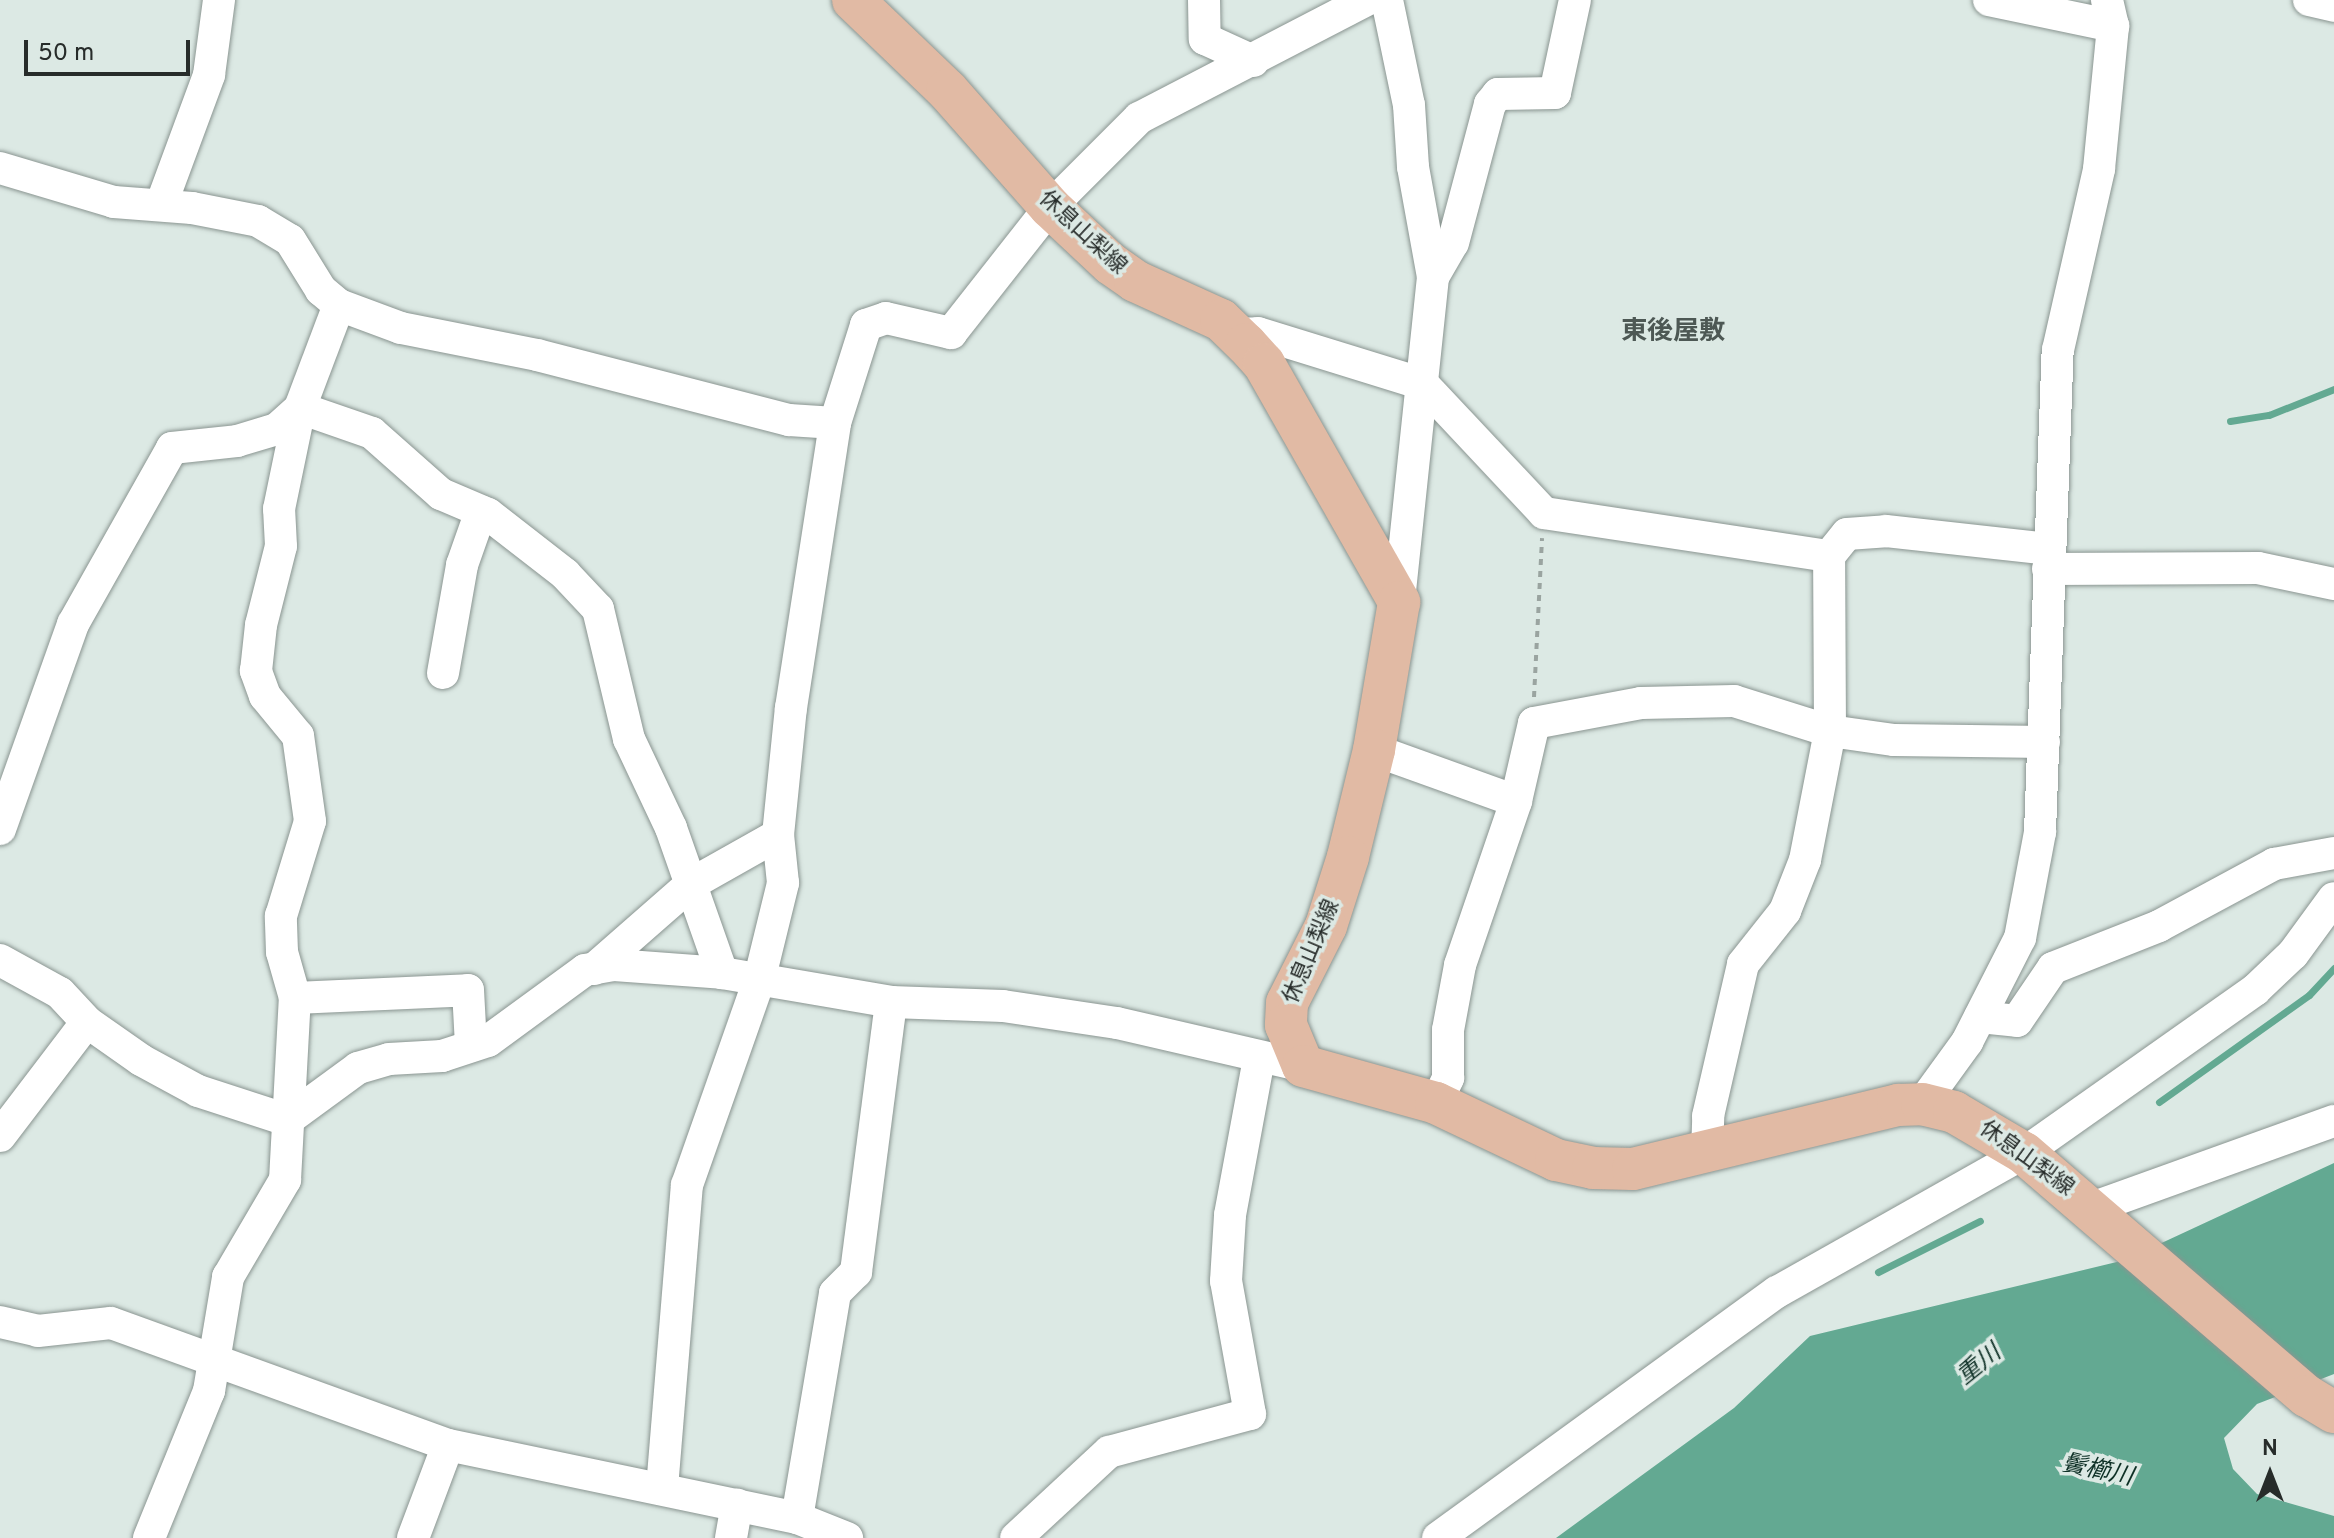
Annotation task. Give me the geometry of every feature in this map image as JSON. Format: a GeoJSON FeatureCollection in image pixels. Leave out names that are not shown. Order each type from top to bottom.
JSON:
{"type":"FeatureCollection","features":[{"type":"Feature","properties":{"kind":"main road","name":"休息山梨線"},"geometry":{"type":"LineString","coordinates":[[853,0],[947,90],[1050,207],[1135,281],[1221,320],[1264,364],[1399,602],[1374,750],[1326,926],[1287,1003],[1286,1025],[1303,1066],[1436,1103],[1556,1160],[1593,1168],[1633,1169],[1872,1110],[1922,1104],[1979,1123],[2024,1153],[2322,1399]]}},
{"type":"Feature","properties":{"kind":"street"},"geometry":{"type":"LineString","coordinates":[[161,205],[209,75],[219,0]]}},
{"type":"Feature","properties":{"kind":"street"},"geometry":{"type":"LineString","coordinates":[[1204,0],[1205,39],[1253,61]]}},
{"type":"Feature","properties":{"kind":"street"},"geometry":{"type":"LineString","coordinates":[[662,1488],[687,1185],[759,981],[783,883],[778,835],[791,708],[835,423],[866,325],[886,318],[951,333],[1050,207],[1139,118],[1367,0]]}},
{"type":"Feature","properties":{"kind":"street"},"geometry":{"type":"LineString","coordinates":[[1387,0],[1409,105],[1413,167],[1433,277],[1399,602]]}},
{"type":"Feature","properties":{"kind":"street"},"geometry":{"type":"LineString","coordinates":[[1433,277],[1453,243],[1490,104],[1498,94],[1555,93],[1575,0]]}},
{"type":"Feature","properties":{"kind":"street"},"geometry":{"type":"LineString","coordinates":[[1922,1104],[1980,1017],[2020,938],[2040,832],[2058,350],[2099,169],[2110,13],[1989,0]]}},
{"type":"Feature","properties":{"kind":"street"},"geometry":{"type":"LineString","coordinates":[[2309,0],[2334,6]]}},
{"type":"Feature","properties":{"kind":"street"},"geometry":{"type":"LineString","coordinates":[[0,168],[114,202],[161,205],[258,221],[290,240],[321,290],[339,305],[401,328],[551,358],[789,420],[835,423]]}},
{"type":"Feature","properties":{"kind":"street"},"geometry":{"type":"LineString","coordinates":[[149,1538],[209,1391],[228,1277],[285,1180],[295,998],[282,952],[281,916],[310,821],[298,736],[265,696],[256,671],[261,625],[281,546],[279,509],[300,408],[339,305]]}},
{"type":"Feature","properties":{"kind":"street"},"geometry":{"type":"LineString","coordinates":[[1235,334],[1258,333],[1423,384],[1544,513],[1829,556]]}},
{"type":"Feature","properties":{"kind":"street"},"geometry":{"type":"LineString","coordinates":[[300,408],[372,433],[441,494],[481,511],[565,574],[598,609],[629,739],[671,828],[722,973]]}},
{"type":"Feature","properties":{"kind":"street"},"geometry":{"type":"LineString","coordinates":[[0,829],[73,624],[172,448],[237,441],[277,429],[300,408]]}},
{"type":"Feature","properties":{"kind":"street"},"geometry":{"type":"LineString","coordinates":[[443,673],[462,565],[481,511]]}},
{"type":"Feature","properties":{"kind":"street"},"geometry":{"type":"LineString","coordinates":[[1707,1153],[1708,1116],[1743,964],[1785,911],[1805,860],[1830,731],[1829,556],[1847,534],[1886,531],[2048,559],[2258,568],[2334,584]]}},
{"type":"Feature","properties":{"kind":"street"},"geometry":{"type":"LineString","coordinates":[[1436,1103],[1448,1078],[1448,1030],[1460,965],[1516,801],[1534,723],[1641,703],[1734,701],[1830,731],[1894,740],[2044,742]]}},
{"type":"Feature","properties":{"kind":"street"},"geometry":{"type":"LineString","coordinates":[[1374,750],[1516,801]]}},
{"type":"Feature","properties":{"kind":"street"},"geometry":{"type":"LineString","coordinates":[[287,1120],[358,1068],[389,1059],[442,1056],[488,1041],[594,969],[691,884],[778,835]]}},
{"type":"Feature","properties":{"kind":"street"},"geometry":{"type":"LineString","coordinates":[[1980,1017],[2017,1021],[2053,968],[2159,926],[2274,864],[2334,853]]}},
{"type":"Feature","properties":{"kind":"street"},"geometry":{"type":"LineString","coordinates":[[1438,1538],[1777,1292],[2024,1153],[2255,990],[2293,954],[2334,898]]}},
{"type":"Feature","properties":{"kind":"street"},"geometry":{"type":"LineString","coordinates":[[0,960],[60,993],[87,1022],[198,1091],[287,1120]]}},
{"type":"Feature","properties":{"kind":"street"},"geometry":{"type":"LineString","coordinates":[[594,969],[614,965],[722,973],[891,1002],[1003,1006],[1102,1021],[1259,1059],[1303,1066]]}},
{"type":"Feature","properties":{"kind":"street"},"geometry":{"type":"LineString","coordinates":[[295,998],[468,990],[471,1046]]}},
{"type":"Feature","properties":{"kind":"street"},"geometry":{"type":"LineString","coordinates":[[797,1518],[835,1293],[856,1272],[891,1002]]}},
{"type":"Feature","properties":{"kind":"street"},"geometry":{"type":"LineString","coordinates":[[0,1136],[87,1022]]}},
{"type":"Feature","properties":{"kind":"street"},"geometry":{"type":"LineString","coordinates":[[1016,1538],[1109,1452],[1250,1414],[1226,1281],[1230,1215],[1259,1059]]}},
{"type":"Feature","properties":{"kind":"street"},"geometry":{"type":"LineString","coordinates":[[2097,1212],[2334,1121]]}},
{"type":"Feature","properties":{"kind":"street"},"geometry":{"type":"LineString","coordinates":[[0,1322],[38,1331],[111,1323],[448,1445],[797,1518],[847,1538]]}},
{"type":"Feature","properties":{"kind":"street"},"geometry":{"type":"LineString","coordinates":[[413,1538],[448,1445]]}},
{"type":"Feature","properties":{"kind":"street"},"geometry":{"type":"LineString","coordinates":[[731,1538],[737,1505]]}},
{"type":"Feature","properties":{"kind":"path"},"geometry":{"type":"LineString","coordinates":[[1534,723],[1544,513]]}},
{"type":"Feature","properties":{"kind":"water"},"geometry":{"type":"Polygon","coordinates":[[[2334,1163],[2334,1374],[2257,1404],[2224,1438],[2233,1469],[2257,1494],[2334,1516],[2334,1538],[1556,1538],[1734,1408],[1810,1336],[2125,1260],[2334,1163]]]}},
{"type":"Feature","properties":{"kind":"waterway"},"geometry":{"type":"LineString","coordinates":[[2230,421],[2269,415],[2334,389]]}},
{"type":"Feature","properties":{"kind":"waterway"},"geometry":{"type":"LineString","coordinates":[[2159,1102],[2309,995],[2334,968]]}},
{"type":"Feature","properties":{"kind":"waterway"},"geometry":{"type":"LineString","coordinates":[[1878,1272],[1980,1221]]}},
{"type":"Feature","properties":{"kind":"district","name":"東後屋敷"},"geometry":{"type":"Point","coordinates":[1673,333]}},
{"type":"Feature","properties":{"kind":"water label","name":"重川"},"geometry":{"type":"Point","coordinates":[1980,1366]}},
{"type":"Feature","properties":{"kind":"water label","name":"鬢櫛川"},"geometry":{"type":"Point","coordinates":[2097,1472]}}]}
